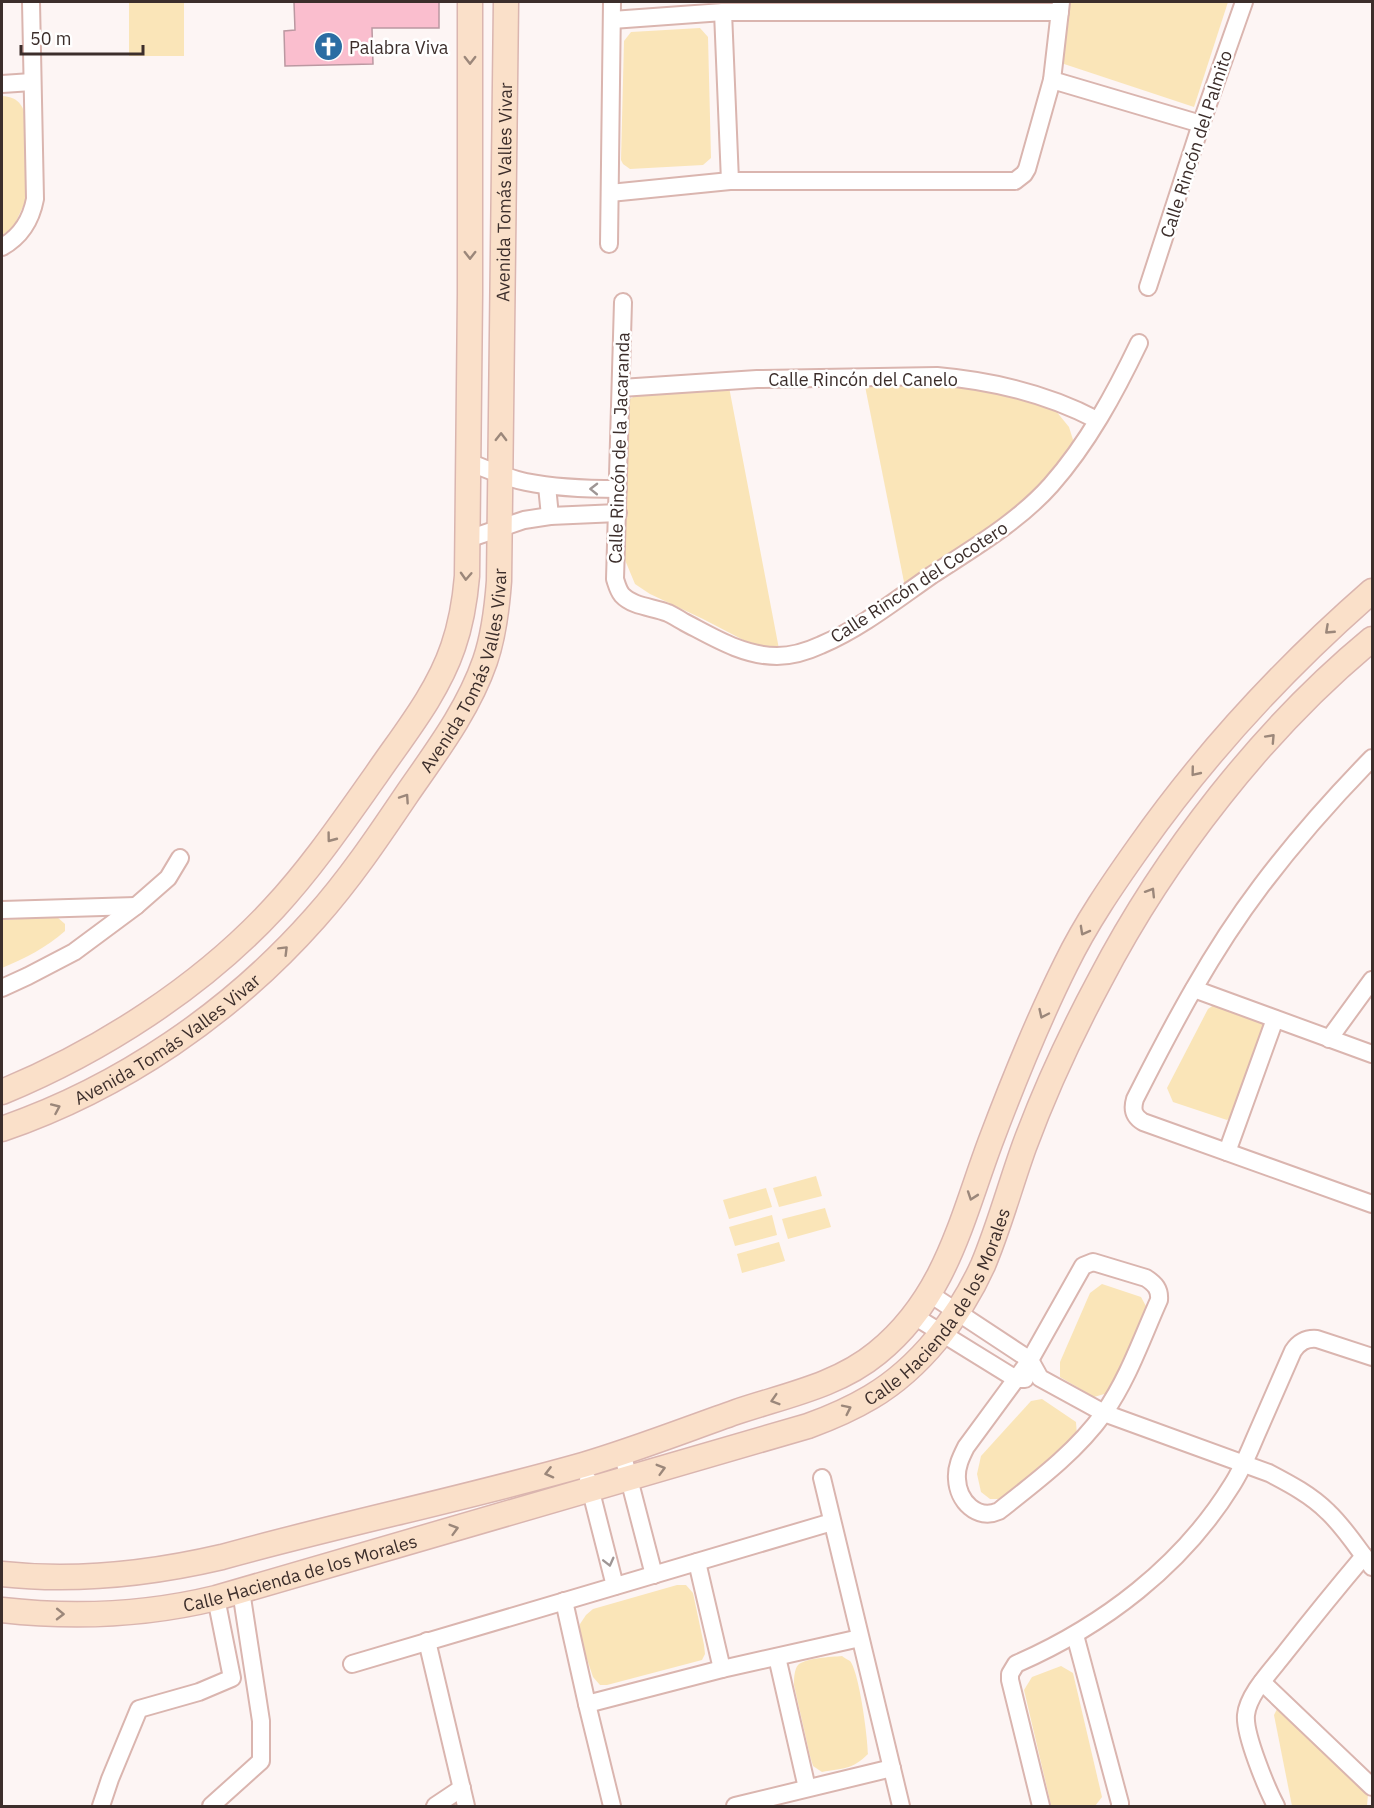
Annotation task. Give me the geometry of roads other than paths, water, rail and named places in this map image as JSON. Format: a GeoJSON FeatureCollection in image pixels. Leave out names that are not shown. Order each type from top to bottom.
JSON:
{"type":"FeatureCollection","features":[{"type":"Feature","properties":{"kind":"street"},"geometry":{"type":"LineString","coordinates":[[2,247],[14,238],[29,219],[35,199],[31,2]]}},
{"type":"Feature","properties":{"kind":"street","name":"Avenida Tomás Valles Vivar"},"geometry":{"type":"LineString","coordinates":[[2,1092],[92,1049],[157,1008],[240,943],[290,890],[342,822],[410,726],[437,683],[447,662],[460,626],[467,576],[470,2]]}},
{"type":"Feature","properties":{"kind":"street","name":"Avenida Tomás Valles Vivar"},"geometry":{"type":"LineString","coordinates":[[2,1130],[44,1114],[104,1085],[139,1064],[197,1025],[265,970],[316,918],[367,852],[458,718],[474,688],[485,662],[497,609],[501,475],[506,2]]}},
{"type":"Feature","properties":{"kind":"street"},"geometry":{"type":"LineString","coordinates":[[609,243],[612,2]]}},
{"type":"Feature","properties":{"kind":"street","name":"Calle Rincón del Palmito"},"geometry":{"type":"LineString","coordinates":[[1148,287],[1201,124],[1244,2]]}},
{"type":"Feature","properties":{"kind":"street"},"geometry":{"type":"LineString","coordinates":[[610,193],[730,181],[1015,181],[1027,169],[1052,80],[1060,7],[723,12],[612,20]]}},
{"type":"Feature","properties":{"kind":"street"},"geometry":{"type":"LineString","coordinates":[[723,12],[730,181]]}},
{"type":"Feature","properties":{"kind":"street"},"geometry":{"type":"LineString","coordinates":[[1052,80],[1201,124]]}},
{"type":"Feature","properties":{"kind":"street"},"geometry":{"type":"LineString","coordinates":[[2,84],[32,82]]}},
{"type":"Feature","properties":{"kind":"street","name":"Calle Rincón de la Jacaranda"},"geometry":{"type":"LineString","coordinates":[[621,594],[615,579],[623,302]]}},
{"type":"Feature","properties":{"kind":"street","name":"Calle Rincón del Cocotero"},"geometry":{"type":"LineString","coordinates":[[621,594],[631,601],[667,613],[728,645],[758,654],[778,656],[819,646],[877,613],[1025,510],[1062,471],[1097,420],[1116,390],[1139,343]]}},
{"type":"Feature","properties":{"kind":"street","name":"Calle Rincón del Canelo"},"geometry":{"type":"LineString","coordinates":[[621,388],[757,379],[937,376],[962,378],[1023,391],[1075,409],[1097,420]]}},
{"type":"Feature","properties":{"kind":"street"},"geometry":{"type":"LineString","coordinates":[[468,462],[501,475],[547,486],[618,489]]}},
{"type":"Feature","properties":{"kind":"street"},"geometry":{"type":"LineString","coordinates":[[547,486],[550,516]]}},
{"type":"Feature","properties":{"kind":"street"},"geometry":{"type":"LineString","coordinates":[[468,539],[524,520],[550,516],[618,513]]}},
{"type":"Feature","properties":{"kind":"street","name":"Calle Hacienda de los Morales"},"geometry":{"type":"LineString","coordinates":[[2,1574],[80,1577],[140,1572],[192,1564],[584,1464],[744,1409],[807,1390],[854,1369],[873,1356],[914,1316],[940,1276],[958,1236],[1016,1076],[1067,961],[1121,872],[1201,765],[1281,677],[1331,627],[1372,591]]}},
{"type":"Feature","properties":{"kind":"street","name":"Calle Hacienda de los Morales"},"geometry":{"type":"LineString","coordinates":[[2,1610],[63,1614],[115,1613],[216,1598],[808,1426],[832,1417],[873,1395],[894,1380],[925,1351],[941,1333],[970,1290],[989,1251],[1023,1149],[1048,1086],[1100,978],[1162,875],[1229,785],[1287,720],[1340,667],[1372,639]]}},
{"type":"Feature","properties":{"kind":"street"},"geometry":{"type":"LineString","coordinates":[[1372,758],[1336,794],[1260,887],[1194,989],[1167,1036],[1135,1099],[1133,1112],[1137,1119],[1143,1122],[1372,1204]]}},
{"type":"Feature","properties":{"kind":"street"},"geometry":{"type":"LineString","coordinates":[[2,988],[74,952],[136,906],[168,878],[180,858]]}},
{"type":"Feature","properties":{"kind":"street"},"geometry":{"type":"LineString","coordinates":[[2,910],[136,906]]}},
{"type":"Feature","properties":{"kind":"street"},"geometry":{"type":"LineString","coordinates":[[1329,1039],[1372,980]]}},
{"type":"Feature","properties":{"kind":"street"},"geometry":{"type":"LineString","coordinates":[[1194,989],[1372,1054]]}},
{"type":"Feature","properties":{"kind":"street"},"geometry":{"type":"LineString","coordinates":[[1227,1152],[1275,1019]]}},
{"type":"Feature","properties":{"kind":"street"},"geometry":{"type":"LineString","coordinates":[[1016,1076],[1048,1086]]}},
{"type":"Feature","properties":{"kind":"street"},"geometry":{"type":"LineString","coordinates":[[1086,1263],[1099,1263],[1146,1278],[1153,1283],[1159,1293],[1159,1300],[1125,1377],[1104,1413],[1079,1442],[1039,1479],[999,1511],[992,1514],[981,1513],[970,1507],[961,1495],[957,1479],[959,1463],[966,1447],[1030,1360],[1086,1263]]}},
{"type":"Feature","properties":{"kind":"street"},"geometry":{"type":"LineString","coordinates":[[930,1294],[1030,1360],[1040,1378]]}},
{"type":"Feature","properties":{"kind":"street"},"geometry":{"type":"LineString","coordinates":[[914,1316],[1016,1379],[1040,1378],[1104,1413],[1269,1473],[1292,1485],[1328,1511],[1368,1562],[1262,1682],[1251,1700],[1246,1718],[1247,1728],[1261,1773],[1276,1806]]}},
{"type":"Feature","properties":{"kind":"street"},"geometry":{"type":"LineString","coordinates":[[1041,1806],[1010,1680],[1010,1674],[1016,1664],[1075,1635],[1146,1584],[1182,1550],[1218,1506],[1243,1465],[1297,1345],[1310,1338],[1317,1339],[1372,1357]]}},
{"type":"Feature","properties":{"kind":"street"},"geometry":{"type":"LineString","coordinates":[[622,1452],[654,1575]]}},
{"type":"Feature","properties":{"kind":"street"},"geometry":{"type":"LineString","coordinates":[[584,1464],[615,1586]]}},
{"type":"Feature","properties":{"kind":"street"},"geometry":{"type":"LineString","coordinates":[[822,1478],[901,1806]]}},
{"type":"Feature","properties":{"kind":"street"},"geometry":{"type":"LineString","coordinates":[[352,1664],[832,1522]]}},
{"type":"Feature","properties":{"kind":"street"},"geometry":{"type":"LineString","coordinates":[[697,1562],[722,1669]]}},
{"type":"Feature","properties":{"kind":"street"},"geometry":{"type":"LineString","coordinates":[[211,1806],[261,1761],[261,1721],[240,1591]]}},
{"type":"Feature","properties":{"kind":"street"},"geometry":{"type":"LineString","coordinates":[[101,1806],[139,1709],[199,1692],[232,1678],[216,1598]]}},
{"type":"Feature","properties":{"kind":"street"},"geometry":{"type":"LineString","coordinates":[[564,1601],[612,1806]]}},
{"type":"Feature","properties":{"kind":"street"},"geometry":{"type":"LineString","coordinates":[[1075,1635],[1120,1806]]}},
{"type":"Feature","properties":{"kind":"street"},"geometry":{"type":"LineString","coordinates":[[587,1704],[722,1669],[860,1638]]}},
{"type":"Feature","properties":{"kind":"street"},"geometry":{"type":"LineString","coordinates":[[427,1641],[466,1806]]}},
{"type":"Feature","properties":{"kind":"street"},"geometry":{"type":"LineString","coordinates":[[777,1657],[807,1788]]}},
{"type":"Feature","properties":{"kind":"street"},"geometry":{"type":"LineString","coordinates":[[1262,1682],[1372,1787]]}},
{"type":"Feature","properties":{"kind":"street"},"geometry":{"type":"LineString","coordinates":[[735,1806],[892,1768]]}},
{"type":"Feature","properties":{"kind":"street"},"geometry":{"type":"LineString","coordinates":[[435,1806],[462,1788]]}},
{"type":"Feature","properties":{"kind":"place","name":"Palabra Viva"},"geometry":{"type":"Point","coordinates":[328,47]}}]}
